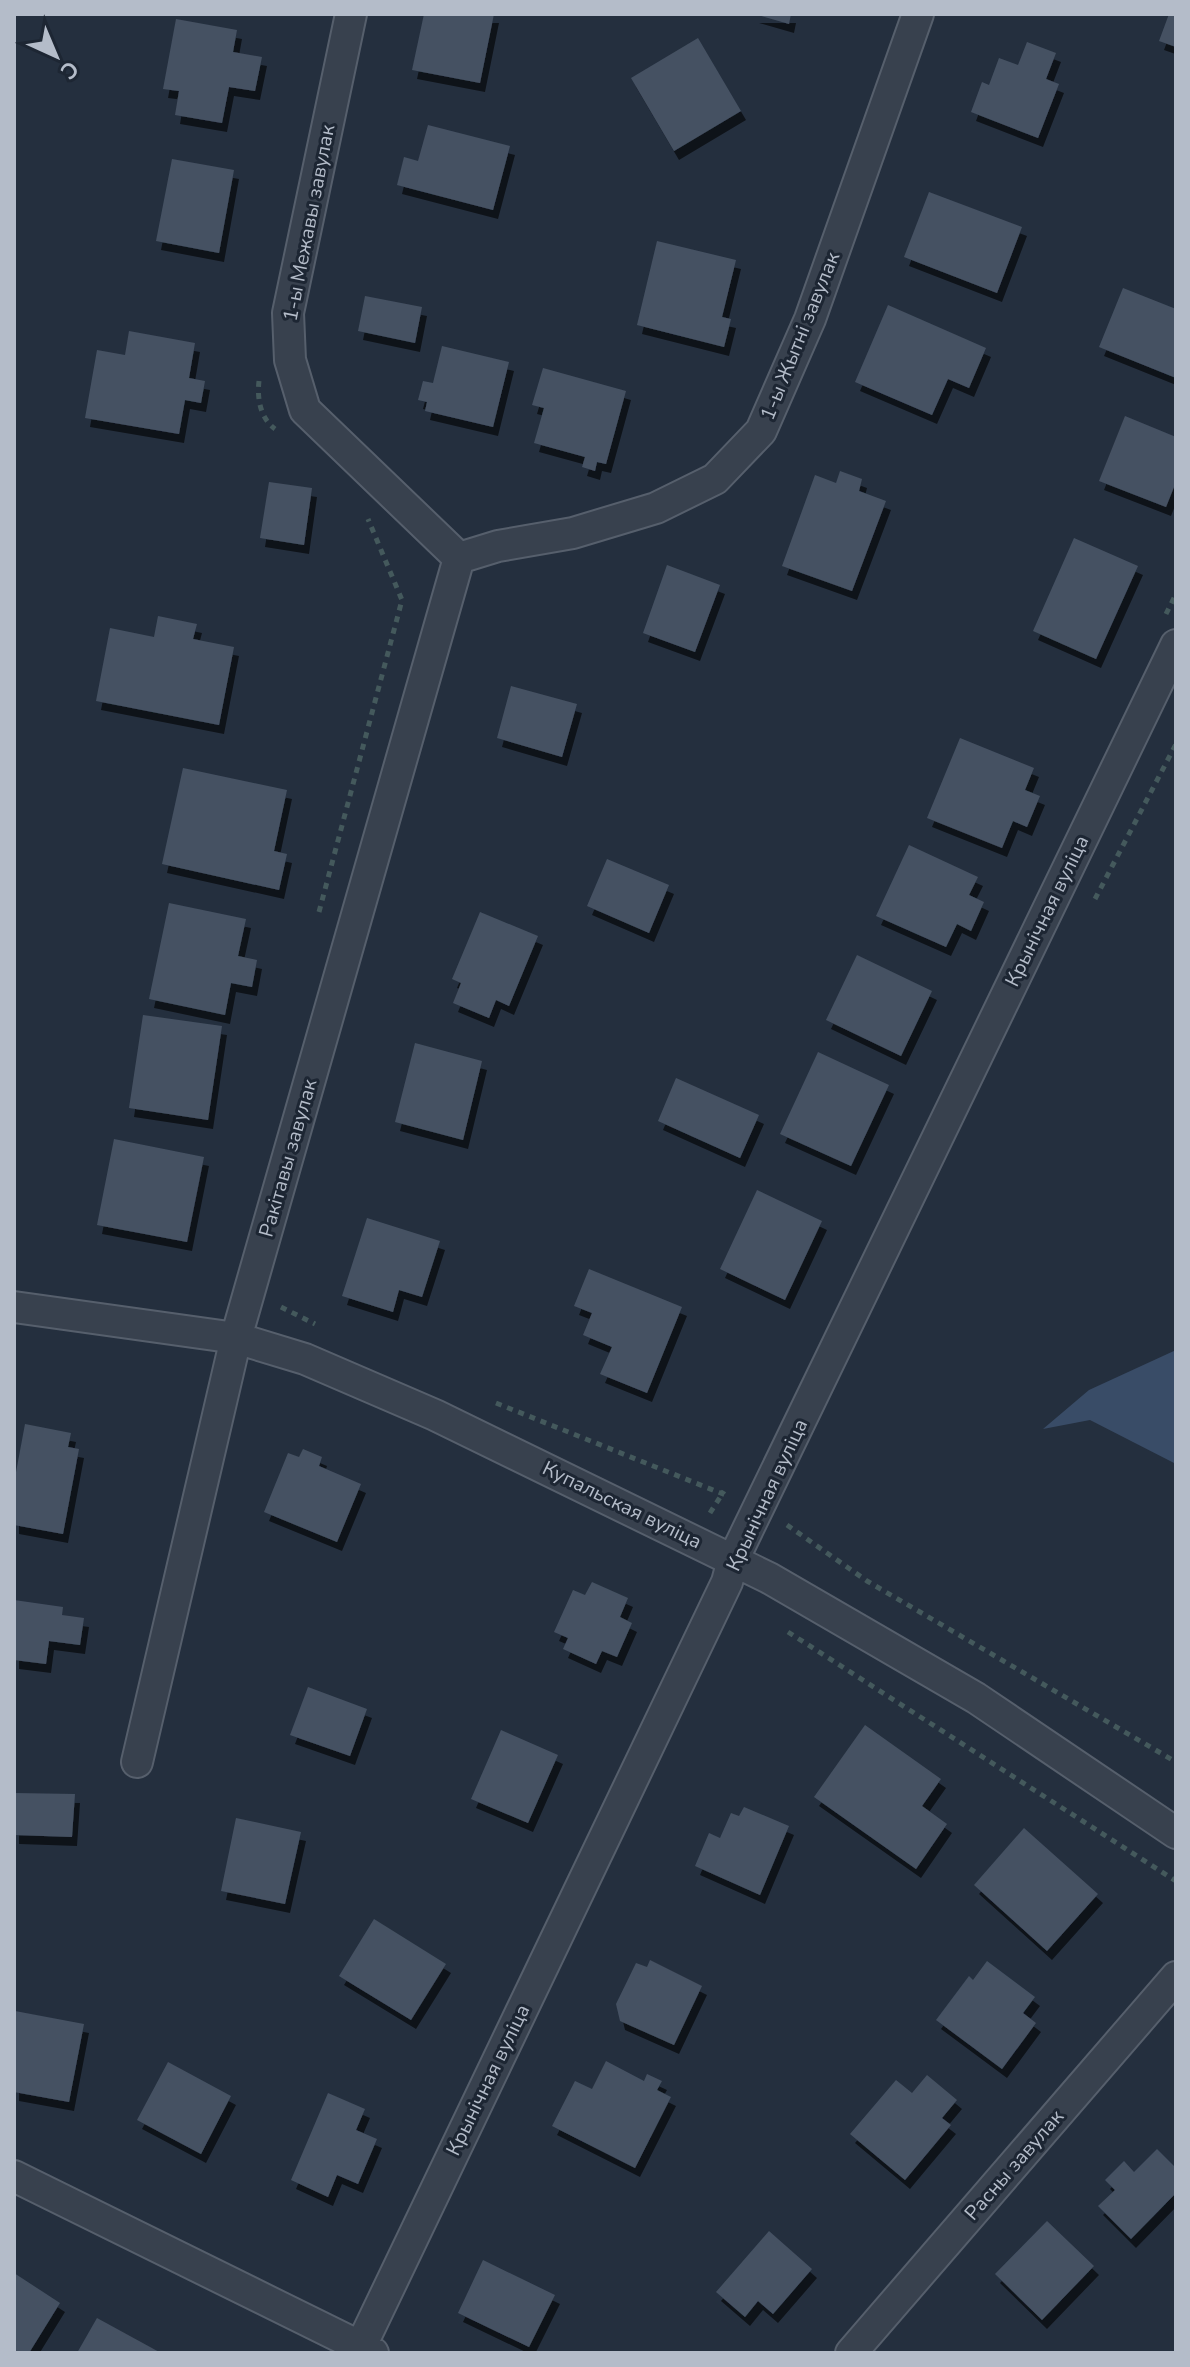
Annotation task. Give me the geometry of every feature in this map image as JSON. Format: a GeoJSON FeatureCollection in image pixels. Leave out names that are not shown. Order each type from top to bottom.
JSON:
{"type":"FeatureCollection","features":[{"type":"Feature","properties":{"kind":"street","name":"1-ы Межавы завулак"},"geometry":{"type":"LineString","coordinates":[[351,14],[288,313],[290,360],[305,410],[459,558]]}},
{"type":"Feature","properties":{"kind":"street","name":"1-ы Жытні завулак"},"geometry":{"type":"LineString","coordinates":[[459,558],[498,546],[573,533],[656,508],[715,479],[761,431],[810,319],[918,14]]}},
{"type":"Feature","properties":{"kind":"street","name":"Ракітавы завулак"},"geometry":{"type":"LineString","coordinates":[[137,1762],[236,1338],[459,558]]}},
{"type":"Feature","properties":{"kind":"street","name":"Крынічная вуліца"},"geometry":{"type":"LineString","coordinates":[[14,2176],[367,2350],[720,1596],[733,1560],[1176,645]]}},
{"type":"Feature","properties":{"kind":"street","name":"Купальская вуліца"},"geometry":{"type":"LineString","coordinates":[[14,1307],[236,1338],[305,1359],[435,1415],[733,1560],[976,1698],[1176,1833]]}},
{"type":"Feature","properties":{"kind":"street","name":"Расны завулак"},"geometry":{"type":"LineString","coordinates":[[851,2353],[1176,1977]]}},
{"type":"Feature","properties":{"kind":"path"},"geometry":{"type":"LineString","coordinates":[[260,370],[257,397],[267,423],[287,437]]}},
{"type":"Feature","properties":{"kind":"path"},"geometry":{"type":"LineString","coordinates":[[319,914],[402,600],[366,514]]}},
{"type":"Feature","properties":{"kind":"path"},"geometry":{"type":"LineString","coordinates":[[1088,912],[1176,744]]}},
{"type":"Feature","properties":{"kind":"path"},"geometry":{"type":"LineString","coordinates":[[281,1291],[279,1306],[328,1331]]}},
{"type":"Feature","properties":{"kind":"path"},"geometry":{"type":"LineString","coordinates":[[494,1402],[722,1492],[756,1512],[788,1525],[867,1581],[1176,1762]]}},
{"type":"Feature","properties":{"kind":"path"},"geometry":{"type":"LineString","coordinates":[[779,1627],[1176,1881]]}},
{"type":"Feature","properties":{"kind":"water"},"geometry":{"type":"Polygon","coordinates":[[[1176,1350],[1176,1464],[1090,1420],[1043,1429],[1089,1390],[1176,1350]]]}},
{"type":"Feature","properties":{"kind":"building"},"geometry":{"type":"Polygon","coordinates":[[[424,14],[494,14],[480,83],[412,70],[424,14]]]}},
{"type":"Feature","properties":{"kind":"building"},"geometry":{"type":"Polygon","coordinates":[[[754,14],[791,14],[789,24],[754,14]]]}},
{"type":"Feature","properties":{"kind":"building"},"geometry":{"type":"Polygon","coordinates":[[[1169,14],[1176,14],[1176,47],[1159,41],[1169,14]]]}},
{"type":"Feature","properties":{"kind":"building"},"geometry":{"type":"Polygon","coordinates":[[[176,19],[237,30],[233,52],[262,57],[255,91],[229,87],[222,123],[175,115],[179,91],[163,89],[176,19]]]}},
{"type":"Feature","properties":{"kind":"building"},"geometry":{"type":"Polygon","coordinates":[[[698,38],[741,111],[674,151],[631,78],[698,38]]]}},
{"type":"Feature","properties":{"kind":"building"},"geometry":{"type":"Polygon","coordinates":[[[1027,42],[1056,53],[1046,79],[1059,84],[1038,138],[971,112],[982,82],[989,85],[999,58],[1018,65],[1027,42]]]}},
{"type":"Feature","properties":{"kind":"building"},"geometry":{"type":"Polygon","coordinates":[[[428,125],[510,146],[493,210],[397,185],[404,157],[418,161],[428,125]]]}},
{"type":"Feature","properties":{"kind":"building"},"geometry":{"type":"Polygon","coordinates":[[[172,159],[234,170],[219,253],[156,241],[172,159]]]}},
{"type":"Feature","properties":{"kind":"building"},"geometry":{"type":"Polygon","coordinates":[[[929,192],[1022,227],[997,293],[904,257],[929,192]]]}},
{"type":"Feature","properties":{"kind":"building"},"geometry":{"type":"Polygon","coordinates":[[[657,241],[736,260],[722,317],[731,319],[724,347],[637,325],[657,241]]]}},
{"type":"Feature","properties":{"kind":"building"},"geometry":{"type":"Polygon","coordinates":[[[1123,288],[1176,309],[1176,378],[1099,347],[1123,288]]]}},
{"type":"Feature","properties":{"kind":"building"},"geometry":{"type":"Polygon","coordinates":[[[365,296],[422,307],[415,343],[358,331],[365,296]]]}},
{"type":"Feature","properties":{"kind":"building"},"geometry":{"type":"Polygon","coordinates":[[[888,305],[986,348],[969,388],[948,379],[932,415],[855,382],[888,305]]]}},
{"type":"Feature","properties":{"kind":"building"},"geometry":{"type":"Polygon","coordinates":[[[129,331],[195,343],[189,378],[205,381],[201,403],[185,400],[179,434],[85,418],[97,350],[125,355],[129,331]]]}},
{"type":"Feature","properties":{"kind":"building"},"geometry":{"type":"Polygon","coordinates":[[[442,346],[509,362],[493,427],[425,411],[427,402],[418,400],[423,381],[433,383],[442,346]]]}},
{"type":"Feature","properties":{"kind":"building"},"geometry":{"type":"Polygon","coordinates":[[[543,368],[626,391],[606,464],[597,462],[595,471],[582,467],[585,457],[534,443],[544,408],[532,405],[543,368]]]}},
{"type":"Feature","properties":{"kind":"building"},"geometry":{"type":"Polygon","coordinates":[[[1125,416],[1176,437],[1176,482],[1166,507],[1099,481],[1125,416]]]}},
{"type":"Feature","properties":{"kind":"building"},"geometry":{"type":"Polygon","coordinates":[[[840,471],[862,479],[859,491],[886,501],[852,591],[782,566],[815,475],[836,483],[840,471]]]}},
{"type":"Feature","properties":{"kind":"building"},"geometry":{"type":"Polygon","coordinates":[[[269,482],[312,488],[304,545],[260,538],[269,482]]]}},
{"type":"Feature","properties":{"kind":"building"},"geometry":{"type":"Polygon","coordinates":[[[1074,538],[1138,566],[1096,659],[1033,631],[1074,538]]]}},
{"type":"Feature","properties":{"kind":"building"},"geometry":{"type":"Polygon","coordinates":[[[667,565],[720,585],[695,652],[643,633],[667,565]]]}},
{"type":"Feature","properties":{"kind":"building"},"geometry":{"type":"Polygon","coordinates":[[[158,616],[197,624],[193,639],[234,647],[219,725],[96,701],[110,628],[154,637],[158,616]]]}},
{"type":"Feature","properties":{"kind":"building"},"geometry":{"type":"Polygon","coordinates":[[[511,686],[577,704],[562,757],[497,738],[511,686]]]}},
{"type":"Feature","properties":{"kind":"building"},"geometry":{"type":"Polygon","coordinates":[[[960,738],[1034,768],[1025,790],[1040,796],[1027,827],[1013,821],[1002,848],[927,818],[960,738]]]}},
{"type":"Feature","properties":{"kind":"building"},"geometry":{"type":"Polygon","coordinates":[[[183,768],[287,790],[274,851],[287,854],[279,890],[162,864],[183,768]]]}},
{"type":"Feature","properties":{"kind":"building"},"geometry":{"type":"Polygon","coordinates":[[[909,845],[978,877],[969,895],[984,902],[971,931],[957,924],[946,947],[876,916],[909,845]]]}},
{"type":"Feature","properties":{"kind":"building"},"geometry":{"type":"Polygon","coordinates":[[[607,859],[669,885],[649,933],[587,906],[607,859]]]}},
{"type":"Feature","properties":{"kind":"building"},"geometry":{"type":"Polygon","coordinates":[[[169,903],[246,919],[238,956],[257,960],[252,987],[231,983],[225,1015],[149,999],[169,903]]]}},
{"type":"Feature","properties":{"kind":"building"},"geometry":{"type":"Polygon","coordinates":[[[480,912],[538,936],[509,1006],[496,1000],[489,1018],[453,1003],[461,983],[452,979],[480,912]]]}},
{"type":"Feature","properties":{"kind":"building"},"geometry":{"type":"Polygon","coordinates":[[[857,955],[932,991],[901,1056],[826,1020],[857,955]]]}},
{"type":"Feature","properties":{"kind":"building"},"geometry":{"type":"Polygon","coordinates":[[[143,1015],[222,1026],[208,1120],[129,1108],[143,1015]]]}},
{"type":"Feature","properties":{"kind":"building"},"geometry":{"type":"Polygon","coordinates":[[[415,1043],[482,1061],[463,1140],[395,1122],[415,1043]]]}},
{"type":"Feature","properties":{"kind":"building"},"geometry":{"type":"Polygon","coordinates":[[[818,1052],[889,1085],[851,1166],[780,1134],[818,1052]]]}},
{"type":"Feature","properties":{"kind":"building"},"geometry":{"type":"Polygon","coordinates":[[[676,1078],[759,1115],[740,1158],[658,1121],[676,1078]]]}},
{"type":"Feature","properties":{"kind":"building"},"geometry":{"type":"Polygon","coordinates":[[[114,1139],[204,1157],[187,1242],[97,1225],[114,1139]]]}},
{"type":"Feature","properties":{"kind":"building"},"geometry":{"type":"Polygon","coordinates":[[[757,1190],[822,1221],[785,1300],[720,1269],[757,1190]]]}},
{"type":"Feature","properties":{"kind":"building"},"geometry":{"type":"Polygon","coordinates":[[[367,1218],[440,1241],[422,1297],[399,1290],[393,1312],[342,1296],[367,1218]]]}},
{"type":"Feature","properties":{"kind":"building"},"geometry":{"type":"Polygon","coordinates":[[[589,1269],[682,1307],[647,1393],[600,1374],[612,1347],[583,1335],[592,1313],[574,1306],[589,1269]]]}},
{"type":"Feature","properties":{"kind":"building"},"geometry":{"type":"Polygon","coordinates":[[[25,1424],[71,1433],[68,1447],[79,1449],[63,1534],[14,1525],[14,1483],[25,1424]]]}},
{"type":"Feature","properties":{"kind":"building"},"geometry":{"type":"Polygon","coordinates":[[[303,1449],[322,1457],[319,1466],[361,1484],[337,1542],[264,1512],[288,1453],[299,1457],[303,1449]]]}},
{"type":"Feature","properties":{"kind":"building"},"geometry":{"type":"Polygon","coordinates":[[[592,1582],[628,1598],[620,1617],[632,1623],[617,1657],[602,1651],[596,1664],[563,1649],[568,1638],[554,1632],[573,1590],[585,1595],[592,1582]]]}},
{"type":"Feature","properties":{"kind":"building"},"geometry":{"type":"Polygon","coordinates":[[[14,1600],[63,1607],[62,1615],[84,1618],[80,1645],[49,1641],[46,1664],[14,1660],[14,1600]]]}},
{"type":"Feature","properties":{"kind":"building"},"geometry":{"type":"Polygon","coordinates":[[[308,1687],[367,1709],[350,1756],[290,1735],[308,1687]]]}},
{"type":"Feature","properties":{"kind":"building"},"geometry":{"type":"Polygon","coordinates":[[[865,1725],[941,1779],[922,1806],[947,1824],[916,1869],[814,1797],[865,1725]]]}},
{"type":"Feature","properties":{"kind":"building"},"geometry":{"type":"Polygon","coordinates":[[[501,1730],[558,1755],[528,1823],[471,1799],[501,1730]]]}},
{"type":"Feature","properties":{"kind":"building"},"geometry":{"type":"Polygon","coordinates":[[[14,1793],[75,1794],[72,1837],[14,1835],[14,1793]]]}},
{"type":"Feature","properties":{"kind":"building"},"geometry":{"type":"Polygon","coordinates":[[[744,1807],[789,1826],[760,1895],[695,1866],[709,1833],[720,1838],[731,1813],[739,1816],[744,1807]]]}},
{"type":"Feature","properties":{"kind":"building"},"geometry":{"type":"Polygon","coordinates":[[[236,1818],[301,1832],[285,1904],[221,1891],[236,1818]]]}},
{"type":"Feature","properties":{"kind":"building"},"geometry":{"type":"Polygon","coordinates":[[[1024,1828],[1098,1894],[1047,1951],[974,1885],[1024,1828]]]}},
{"type":"Feature","properties":{"kind":"building"},"geometry":{"type":"Polygon","coordinates":[[[374,1919],[446,1964],[411,2020],[339,1976],[374,1919]]]}},
{"type":"Feature","properties":{"kind":"building"},"geometry":{"type":"Polygon","coordinates":[[[650,1960],[702,1986],[674,2045],[620,2021],[616,2004],[636,1963],[647,1967],[650,1960]]]}},
{"type":"Feature","properties":{"kind":"building"},"geometry":{"type":"Polygon","coordinates":[[[987,1961],[1035,1997],[1023,2013],[1036,2023],[1002,2069],[936,2020],[969,1976],[973,1980],[987,1961]]]}},
{"type":"Feature","properties":{"kind":"building"},"geometry":{"type":"Polygon","coordinates":[[[15,2011],[84,2024],[69,2102],[14,2092],[15,2011]]]}},
{"type":"Feature","properties":{"kind":"building"},"geometry":{"type":"Polygon","coordinates":[[[606,2061],[644,2081],[647,2074],[662,2081],[657,2090],[671,2097],[635,2168],[552,2126],[575,2081],[592,2089],[606,2061]]]}},
{"type":"Feature","properties":{"kind":"building"},"geometry":{"type":"Polygon","coordinates":[[[168,2062],[231,2096],[201,2154],[137,2120],[168,2062]]]}},
{"type":"Feature","properties":{"kind":"building"},"geometry":{"type":"Polygon","coordinates":[[[927,2075],[957,2100],[942,2118],[951,2125],[905,2180],[850,2134],[896,2080],[912,2093],[927,2075]]]}},
{"type":"Feature","properties":{"kind":"building"},"geometry":{"type":"Polygon","coordinates":[[[328,2093],[365,2109],[356,2130],[377,2139],[358,2184],[337,2175],[328,2197],[291,2180],[328,2093]]]}},
{"type":"Feature","properties":{"kind":"building"},"geometry":{"type":"Polygon","coordinates":[[[1157,2149],[1176,2168],[1176,2193],[1131,2239],[1098,2206],[1115,2190],[1105,2180],[1124,2161],[1134,2172],[1157,2149]]]}},
{"type":"Feature","properties":{"kind":"building"},"geometry":{"type":"Polygon","coordinates":[[[1047,2221],[1094,2266],[1042,2320],[995,2274],[1047,2221]]]}},
{"type":"Feature","properties":{"kind":"building"},"geometry":{"type":"Polygon","coordinates":[[[769,2231],[812,2269],[773,2314],[758,2301],[745,2317],[716,2292],[769,2231]]]}},
{"type":"Feature","properties":{"kind":"building"},"geometry":{"type":"Polygon","coordinates":[[[483,2260],[555,2295],[529,2347],[458,2313],[483,2260]]]}},
{"type":"Feature","properties":{"kind":"building"},"geometry":{"type":"Polygon","coordinates":[[[14,2273],[60,2303],[29,2353],[14,2353],[14,2273]]]}},
{"type":"Feature","properties":{"kind":"building"},"geometry":{"type":"Polygon","coordinates":[[[97,2318],[161,2353],[77,2353],[97,2318]]]}}]}
